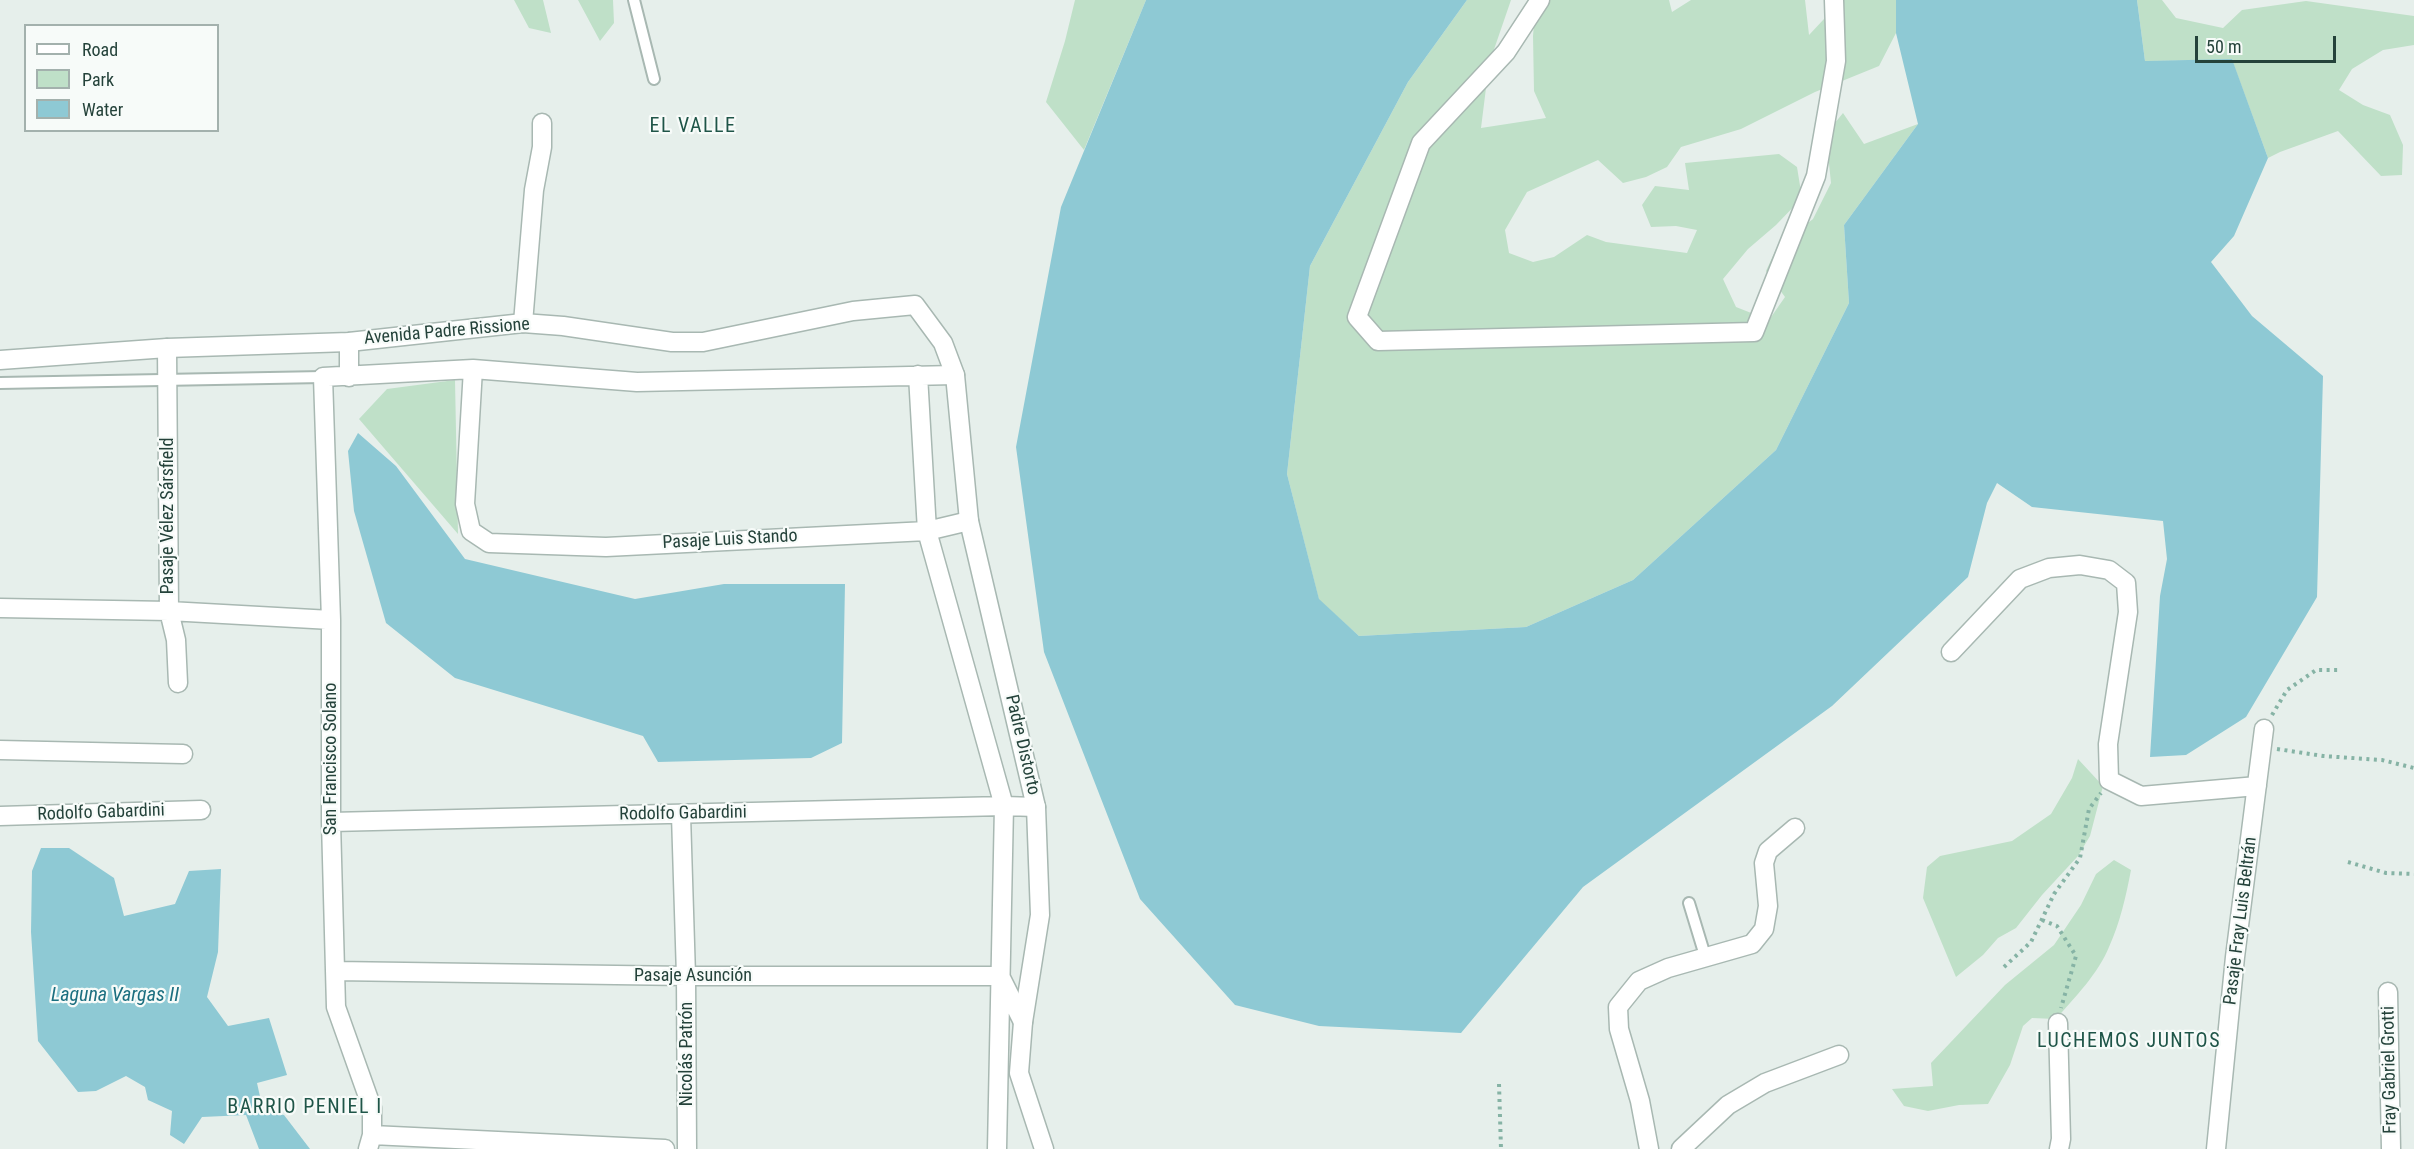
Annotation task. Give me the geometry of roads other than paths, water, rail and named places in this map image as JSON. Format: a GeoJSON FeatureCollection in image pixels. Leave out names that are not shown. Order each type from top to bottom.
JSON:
{"type":"FeatureCollection","features":[{"type":"Feature","properties":{"kind":"street"},"geometry":{"type":"LineString","coordinates":[[1540,0],[1506,52],[1421,143],[1357,317],[1378,341],[1754,332],[1815,176],[1836,61],[1834,0]]}},
{"type":"Feature","properties":{"kind":"street"},"geometry":{"type":"LineString","coordinates":[[523,323],[534,190],[542,147],[542,123]]}},
{"type":"Feature","properties":{"kind":"street","name":"Avenida Padre Rissione"},"geometry":{"type":"LineString","coordinates":[[0,360],[167,348],[349,342],[523,323],[562,326],[672,342],[703,342],[853,311],[915,304],[943,343]]}},
{"type":"Feature","properties":{"kind":"street"},"geometry":{"type":"LineString","coordinates":[[349,342],[349,376]]}},
{"type":"Feature","properties":{"kind":"street","name":"Padre Distorto"},"geometry":{"type":"LineString","coordinates":[[943,343],[955,375],[969,521],[1036,807],[1040,915],[1023,1022],[1018,1073],[1044,1149]]}},
{"type":"Feature","properties":{"kind":"street","name":"Pasaje Vélez Sársfield"},"geometry":{"type":"LineString","coordinates":[[167,348],[169,611],[176,640],[178,683]]}},
{"type":"Feature","properties":{"kind":"street","name":"Avenida Padre Rissione"},"geometry":{"type":"LineString","coordinates":[[323,377],[473,369],[637,382],[955,375]]}},
{"type":"Feature","properties":{"kind":"street","name":"Pasaje Luis Stando"},"geometry":{"type":"LineString","coordinates":[[473,369],[465,504],[471,531],[489,543],[606,547],[927,531],[969,521]]}},
{"type":"Feature","properties":{"kind":"street","name":"Padre Distorto"},"geometry":{"type":"LineString","coordinates":[[918,375],[927,531],[1004,806],[997,1149]]}},
{"type":"Feature","properties":{"kind":"street","name":"San Francisco Solano"},"geometry":{"type":"LineString","coordinates":[[323,377],[331,620],[331,822],[336,1007],[372,1108],[370,1142]]}},
{"type":"Feature","properties":{"kind":"street"},"geometry":{"type":"LineString","coordinates":[[1951,652],[2020,579],[2049,568],[2080,565],[2109,570],[2126,583],[2128,612],[2108,744],[2110,780],[2141,796],[2257,786]]}},
{"type":"Feature","properties":{"kind":"street"},"geometry":{"type":"LineString","coordinates":[[0,608],[169,611],[331,620]]}},
{"type":"Feature","properties":{"kind":"street","name":"Pasaje Fray Luis Beltrán"},"geometry":{"type":"LineString","coordinates":[[2216,1149],[2235,957],[2263,737]]}},
{"type":"Feature","properties":{"kind":"street"},"geometry":{"type":"LineString","coordinates":[[0,750],[183,754]]}},
{"type":"Feature","properties":{"kind":"street","name":"Rodolfo Gabardini"},"geometry":{"type":"LineString","coordinates":[[331,822],[1036,807]]}},
{"type":"Feature","properties":{"kind":"street","name":"Rodolfo Gabardini"},"geometry":{"type":"LineString","coordinates":[[0,816],[201,810]]}},
{"type":"Feature","properties":{"kind":"street","name":"Nicolás Patrón"},"geometry":{"type":"LineString","coordinates":[[681,815],[686,976],[687,1149]]}},
{"type":"Feature","properties":{"kind":"street"},"geometry":{"type":"LineString","coordinates":[[1649,1149],[1640,1101],[1619,1029],[1618,1007],[1639,981],[1668,968],[1752,944],[1764,929],[1768,906],[1764,863],[1768,851],[1795,828]]}},
{"type":"Feature","properties":{"kind":"street","name":"Pasaje Asunción"},"geometry":{"type":"LineString","coordinates":[[335,971],[686,976],[1000,976]]}},
{"type":"Feature","properties":{"kind":"street"},"geometry":{"type":"LineString","coordinates":[[1000,976],[1023,1022]]}},
{"type":"Feature","properties":{"kind":"street","name":"Fray Gabriel Grotti"},"geometry":{"type":"LineString","coordinates":[[2388,992],[2391,1149]]}},
{"type":"Feature","properties":{"kind":"street"},"geometry":{"type":"LineString","coordinates":[[2058,1023],[2061,1139],[2059,1149]]}},
{"type":"Feature","properties":{"kind":"street"},"geometry":{"type":"LineString","coordinates":[[1681,1149],[1728,1105],[1765,1083],[1839,1055]]}},
{"type":"Feature","properties":{"kind":"street"},"geometry":{"type":"LineString","coordinates":[[370,1142],[665,1149]]}},
{"type":"Feature","properties":{"kind":"lane"},"geometry":{"type":"LineString","coordinates":[[634,0],[654,79]]}},
{"type":"Feature","properties":{"kind":"lane"},"geometry":{"type":"LineString","coordinates":[[0,383],[323,377]]}},
{"type":"Feature","properties":{"kind":"lane"},"geometry":{"type":"LineString","coordinates":[[1689,903],[1706,958]]}},
{"type":"Feature","properties":{"kind":"water"},"geometry":{"type":"Polygon","coordinates":[[[1146,0],[1467,0],[1408,82],[1310,266],[1287,474],[1319,599],[1359,636],[1526,627],[1633,580],[1776,450],[1849,303],[1844,225],[1918,124],[1896,33],[1896,0],[2137,0],[2145,61],[2232,59],[2268,158],[2234,236],[2211,262],[2252,316],[2323,376],[2317,597],[2246,717],[2186,755],[2150,757],[2160,596],[2167,559],[2163,521],[2032,507],[1997,483],[1987,503],[1968,577],[1832,706],[1583,887],[1461,1033],[1319,1026],[1235,1005],[1140,899],[1044,652],[1016,447],[1061,207],[1146,0]]]}},
{"type":"Feature","properties":{"kind":"water"},"geometry":{"type":"Polygon","coordinates":[[[358,433],[396,466],[465,559],[635,599],[724,584],[845,584],[842,743],[811,758],[658,762],[643,736],[455,678],[386,623],[354,511],[348,451],[358,433]]]}},
{"type":"Feature","properties":{"kind":"water","name":"Laguna Vargas II"},"geometry":{"type":"Polygon","coordinates":[[[41,848],[69,848],[114,878],[124,916],[175,904],[189,871],[221,869],[218,952],[207,997],[228,1026],[269,1018],[287,1075],[257,1083],[263,1110],[284,1115],[310,1149],[259,1149],[246,1115],[202,1117],[184,1144],[170,1135],[172,1111],[148,1100],[145,1087],[126,1076],[96,1091],[78,1092],[38,1041],[31,932],[32,871],[41,848]]]}},
{"type":"Feature","properties":{"kind":"district","name":"EL VALLE"},"geometry":{"type":"Point","coordinates":[693,127]}},
{"type":"Feature","properties":{"kind":"district","name":"LUCHEMOS JUNTOS"},"geometry":{"type":"Point","coordinates":[2129,1042]}},
{"type":"Feature","properties":{"kind":"district","name":"BARRIO PENIEL I"},"geometry":{"type":"Point","coordinates":[305,1108]}}]}
